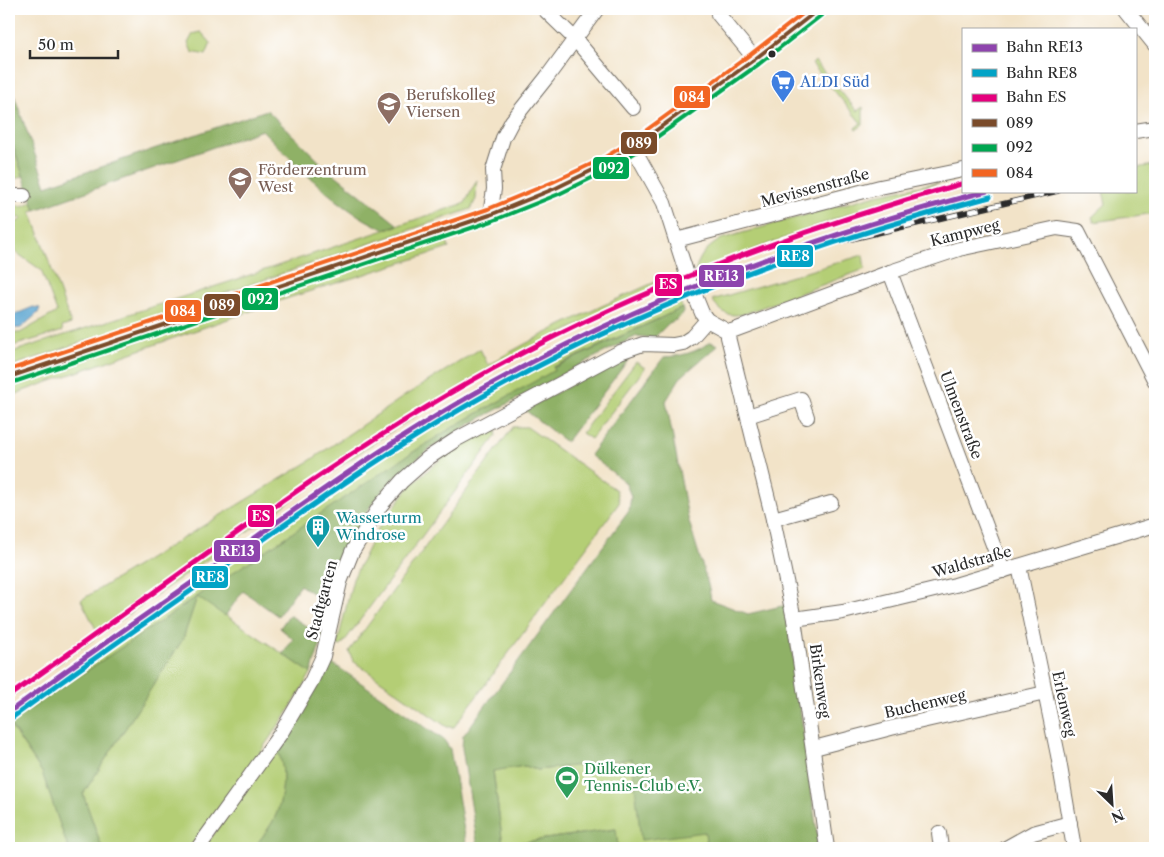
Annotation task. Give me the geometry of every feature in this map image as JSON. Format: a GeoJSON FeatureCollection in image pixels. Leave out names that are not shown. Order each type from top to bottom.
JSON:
{"type":"FeatureCollection","features":[{"type":"Feature","properties":{"kind":"main road"},"geometry":{"type":"LineString","coordinates":[[9,377],[490,215],[556,188],[605,164],[633,147],[755,59],[819,9]]}},
{"type":"Feature","properties":{"kind":"street"},"geometry":{"type":"LineString","coordinates":[[544,9],[575,39],[633,108]]}},
{"type":"Feature","properties":{"kind":"street"},"geometry":{"type":"LineString","coordinates":[[490,215],[494,189],[493,170],[503,138],[512,121],[597,9]]}},
{"type":"Feature","properties":{"kind":"street"},"geometry":{"type":"LineString","coordinates":[[722,9],[718,14],[755,59]]}},
{"type":"Feature","properties":{"kind":"street"},"geometry":{"type":"LineString","coordinates":[[1126,9],[1155,45]]}},
{"type":"Feature","properties":{"kind":"street"},"geometry":{"type":"LineString","coordinates":[[1136,131],[1155,128]]}},
{"type":"Feature","properties":{"kind":"street"},"geometry":{"type":"LineString","coordinates":[[633,147],[664,203],[691,288],[702,313],[707,320],[729,332]]}},
{"type":"Feature","properties":{"kind":"street","name":"Mevissenstraße"},"geometry":{"type":"LineString","coordinates":[[676,240],[880,187],[962,170]]}},
{"type":"Feature","properties":{"kind":"street"},"geometry":{"type":"LineString","coordinates":[[9,196],[24,196]]}},
{"type":"Feature","properties":{"kind":"street","name":"Kampweg"},"geometry":{"type":"LineString","coordinates":[[729,332],[890,272],[959,249],[1058,228],[1078,231],[1155,381]]}},
{"type":"Feature","properties":{"kind":"street","name":"Ulmenstraße"},"geometry":{"type":"LineString","coordinates":[[890,272],[1003,571]]}},
{"type":"Feature","properties":{"kind":"street","name":"Stadtgarten"},"geometry":{"type":"LineString","coordinates":[[198,848],[281,733],[311,682],[324,656],[340,582],[352,552],[380,506],[402,481],[428,458],[457,439],[620,352],[643,344],[673,345],[683,343],[707,320]]}},
{"type":"Feature","properties":{"kind":"street","name":"Birkenweg"},"geometry":{"type":"LineString","coordinates":[[729,332],[728,337],[773,519],[794,619],[827,848]]}},
{"type":"Feature","properties":{"kind":"street"},"geometry":{"type":"LineString","coordinates":[[748,416],[801,399],[807,416]]}},
{"type":"Feature","properties":{"kind":"street"},"geometry":{"type":"LineString","coordinates":[[773,519],[831,503]]}},
{"type":"Feature","properties":{"kind":"street","name":"Waldstraße"},"geometry":{"type":"LineString","coordinates":[[794,619],[843,612],[955,585],[1155,525]]}},
{"type":"Feature","properties":{"kind":"street","name":"Erlenweg"},"geometry":{"type":"LineString","coordinates":[[1019,566],[1058,755],[1074,848]]}},
{"type":"Feature","properties":{"kind":"street","name":"Buchenweg"},"geometry":{"type":"LineString","coordinates":[[814,748],[891,728],[1045,693]]}},
{"type":"Feature","properties":{"kind":"street"},"geometry":{"type":"LineString","coordinates":[[1006,848],[1033,833],[1070,823]]}},
{"type":"Feature","properties":{"kind":"street"},"geometry":{"type":"LineString","coordinates":[[939,833],[941,848]]}},
{"type":"Feature","properties":{"kind":"green space"},"geometry":{"type":"Polygon","coordinates":[[[201,32],[211,43],[206,55],[192,52],[188,43],[193,34],[201,32]]]}},
{"type":"Feature","properties":{"kind":"green space"},"geometry":{"type":"Polygon","coordinates":[[[815,61],[857,111],[863,107],[863,125],[856,130],[855,128],[861,123],[812,64],[815,61]]]}},
{"type":"Feature","properties":{"kind":"green space"},"geometry":{"type":"Polygon","coordinates":[[[14,95],[46,186],[267,110],[323,165],[398,225],[384,229],[367,221],[334,199],[289,158],[262,130],[35,210],[9,134],[9,97],[14,95]]]}},
{"type":"Feature","properties":{"kind":"green space"},"geometry":{"type":"Polygon","coordinates":[[[9,134],[23,176],[9,181],[9,134]]]}},
{"type":"Feature","properties":{"kind":"green space"},"geometry":{"type":"Polygon","coordinates":[[[1155,165],[1155,213],[1094,222],[1092,217],[1106,204],[1103,192],[1136,192],[1136,168],[1155,165]]]}},
{"type":"Feature","properties":{"kind":"green space"},"geometry":{"type":"Polygon","coordinates":[[[477,180],[476,199],[471,209],[9,367],[9,353],[465,203],[477,180]]]}},
{"type":"Feature","properties":{"kind":"green space"},"geometry":{"type":"Polygon","coordinates":[[[944,181],[835,219],[695,272],[704,252],[721,239],[876,195],[944,181]]]}},
{"type":"Feature","properties":{"kind":"green space"},"geometry":{"type":"Polygon","coordinates":[[[32,202],[35,210],[31,211],[71,324],[62,327],[63,331],[9,347],[9,333],[20,333],[57,312],[41,270],[14,251],[9,242],[9,227],[22,219],[20,217],[9,222],[9,203],[22,206],[32,202]]]}},
{"type":"Feature","properties":{"kind":"green space"},"geometry":{"type":"Polygon","coordinates":[[[446,238],[449,248],[285,299],[23,391],[9,398],[9,384],[446,238]]]}},
{"type":"Feature","properties":{"kind":"green space"},"geometry":{"type":"Polygon","coordinates":[[[863,255],[865,269],[744,314],[733,315],[725,313],[712,300],[863,255]]]}},
{"type":"Feature","properties":{"kind":"green space"},"geometry":{"type":"Polygon","coordinates":[[[669,276],[671,280],[490,368],[378,440],[9,698],[9,692],[97,631],[81,600],[305,464],[406,395],[480,349],[488,365],[555,329],[669,276]]]}},
{"type":"Feature","properties":{"kind":"green space"},"geometry":{"type":"Polygon","coordinates":[[[679,298],[682,308],[553,367],[556,370],[453,427],[198,596],[311,673],[290,709],[193,848],[102,848],[83,794],[183,639],[197,597],[9,723],[9,714],[402,443],[544,362],[679,298]]]}},
{"type":"Feature","properties":{"kind":"green space"},"geometry":{"type":"Polygon","coordinates":[[[682,308],[683,312],[678,319],[669,323],[654,338],[637,336],[597,356],[466,427],[423,454],[403,470],[385,488],[363,517],[341,567],[330,605],[300,585],[278,616],[243,591],[225,616],[197,597],[183,639],[83,794],[102,848],[68,848],[42,772],[9,723],[405,457],[453,427],[555,370],[553,368],[682,308]]]}},
{"type":"Feature","properties":{"kind":"green space"},"geometry":{"type":"Polygon","coordinates":[[[710,342],[718,345],[680,378],[666,401],[688,518],[711,600],[748,614],[786,605],[819,848],[707,848],[705,832],[641,840],[632,759],[538,770],[525,766],[493,771],[503,845],[616,829],[618,848],[478,848],[462,748],[463,736],[629,511],[631,496],[625,482],[590,455],[664,357],[688,353],[710,342]]]}},
{"type":"Feature","properties":{"kind":"green space"},"geometry":{"type":"Polygon","coordinates":[[[629,359],[566,442],[525,410],[600,369],[629,359]]]}},
{"type":"Feature","properties":{"kind":"green space"},"geometry":{"type":"Polygon","coordinates":[[[636,362],[645,368],[591,439],[582,433],[636,362]]]}},
{"type":"Feature","properties":{"kind":"green space"},"geometry":{"type":"Polygon","coordinates":[[[494,427],[497,430],[496,436],[341,646],[337,645],[353,579],[377,530],[409,487],[421,476],[447,454],[494,427]]]}},
{"type":"Feature","properties":{"kind":"green space"},"geometry":{"type":"Polygon","coordinates":[[[513,427],[527,427],[616,490],[619,503],[454,727],[447,727],[353,661],[349,651],[513,427]]]}},
{"type":"Feature","properties":{"kind":"green space"},"geometry":{"type":"Polygon","coordinates":[[[289,615],[311,629],[318,621],[325,630],[311,673],[283,654],[293,639],[280,628],[289,615]]]}},
{"type":"Feature","properties":{"kind":"green space"},"geometry":{"type":"Polygon","coordinates":[[[332,663],[444,740],[450,749],[467,848],[254,848],[274,819],[281,799],[283,770],[278,753],[274,747],[321,671],[327,664],[332,663]]]}},
{"type":"Feature","properties":{"kind":"green space"},"geometry":{"type":"Polygon","coordinates":[[[9,724],[42,772],[68,848],[9,848],[9,724]]]}},
{"type":"Feature","properties":{"kind":"green space"},"geometry":{"type":"Polygon","coordinates":[[[274,747],[281,760],[283,780],[281,799],[269,828],[254,848],[204,848],[274,747]]]}},
{"type":"Feature","properties":{"kind":"green space","name":"Dülkener Tennis-Club e.V."},"geometry":{"type":"Polygon","coordinates":[[[632,759],[705,832],[707,848],[618,848],[615,829],[503,845],[493,770],[525,766],[538,770],[632,759]]]}},
{"type":"Feature","properties":{"kind":"water"},"geometry":{"type":"Polygon","coordinates":[[[33,307],[40,308],[38,313],[21,328],[9,329],[9,317],[33,307]]]}},
{"type":"Feature","properties":{"kind":"railway"},"geometry":{"type":"LineString","coordinates":[[755,263],[1054,192]]}},
{"type":"Feature","properties":{"kind":"rail line","name":"ES"},"geometry":{"type":"LineString","coordinates":[[9,696],[327,470],[393,428],[528,350],[633,300],[740,256],[905,200],[961,184]]}},
{"type":"Feature","properties":{"kind":"rail line","name":"RE13"},"geometry":{"type":"LineString","coordinates":[[9,712],[346,474],[477,392],[538,359],[599,329],[725,275],[855,229],[983,192]]}},
{"type":"Feature","properties":{"kind":"rail line","name":"RE8"},"geometry":{"type":"LineString","coordinates":[[13,717],[286,524],[414,437],[541,365],[602,334],[728,280],[858,235],[990,197]]}},
{"type":"Feature","properties":{"kind":"transit line","name":"084"},"geometry":{"type":"LineString","coordinates":[[9,370],[488,209],[553,182],[602,159],[630,142],[751,54],[809,9]]}},
{"type":"Feature","properties":{"kind":"transit line","name":"089"},"geometry":{"type":"LineString","coordinates":[[9,377],[490,215],[556,188],[605,164],[633,147],[755,59],[819,9]]}},
{"type":"Feature","properties":{"kind":"transit line","name":"092"},"geometry":{"type":"LineString","coordinates":[[11,383],[492,221],[559,194],[608,170],[636,152],[759,64],[823,14]]}},
{"type":"Feature","properties":{"kind":"place","name":"ALDI Süd"},"geometry":{"type":"Point","coordinates":[783,103]}},
{"type":"Feature","properties":{"kind":"place","name":"Berufskolleg Viersen"},"geometry":{"type":"Point","coordinates":[389,125]}},
{"type":"Feature","properties":{"kind":"place","name":"Förderzentrum West"},"geometry":{"type":"Point","coordinates":[240,200]}},
{"type":"Feature","properties":{"kind":"place","name":"Wasserturm Windrose"},"geometry":{"type":"Point","coordinates":[318,548]}},
{"type":"Feature","properties":{"kind":"place","name":"Dülkener Tennis-Club e.V."},"geometry":{"type":"Point","coordinates":[567,799]}}]}
